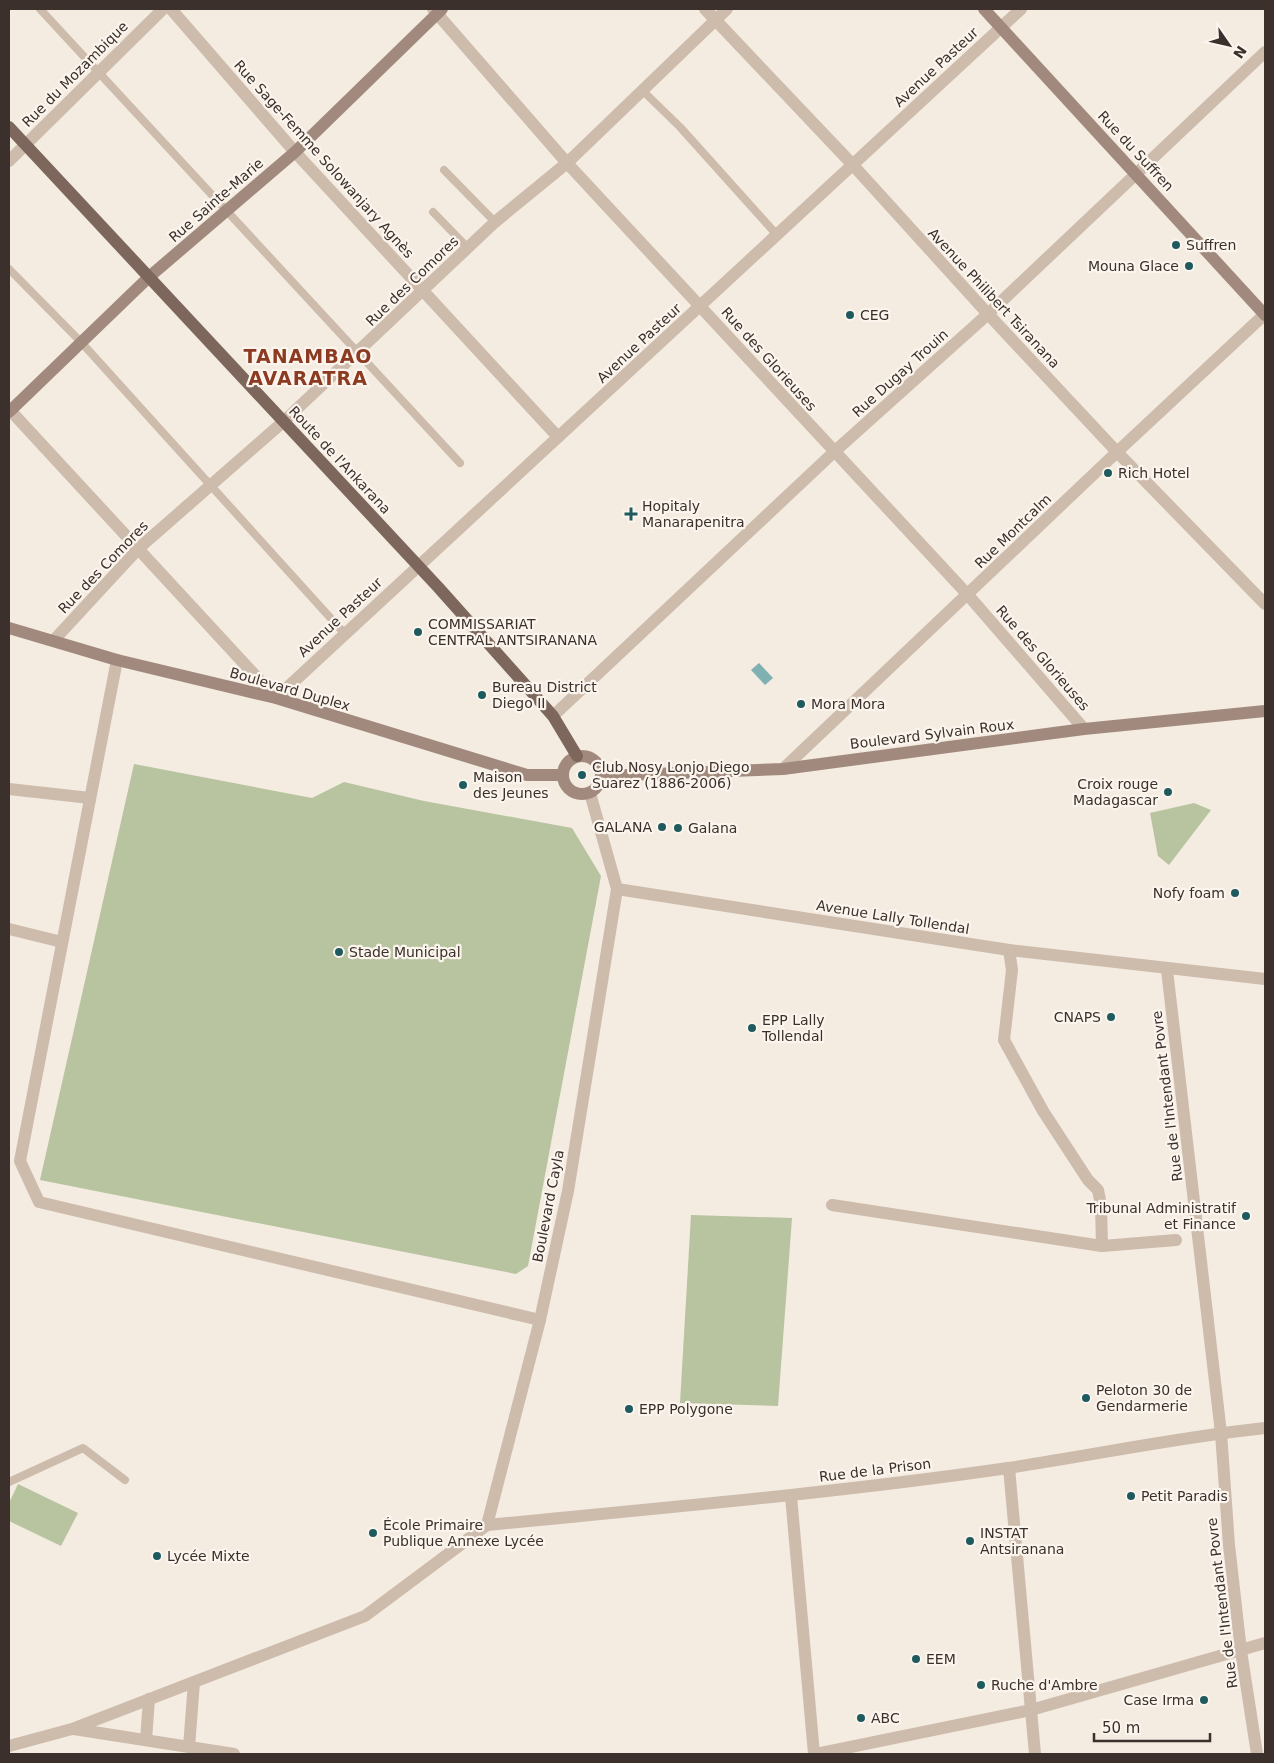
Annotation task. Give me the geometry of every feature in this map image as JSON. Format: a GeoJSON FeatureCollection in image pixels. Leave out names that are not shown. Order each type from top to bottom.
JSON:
{"type":"FeatureCollection","features":[{"type":"Feature","properties":{"kind":"main road","name":"Rue du Suffren"},"geometry":{"type":"LineString","coordinates":[[984,9],[1265,315]]}},
{"type":"Feature","properties":{"kind":"main road","name":"Rue Sainte-Marie"},"geometry":{"type":"LineString","coordinates":[[9,410],[149,277],[295,152],[437,10]]}},
{"type":"Feature","properties":{"kind":"main road","name":"Route de l'Ankarana"},"geometry":{"type":"LineString","coordinates":[[9,126],[25,146],[418,565],[554,716],[577,756]]}},
{"type":"Feature","properties":{"kind":"main road","name":"Boulevard Duplex"},"geometry":{"type":"LineString","coordinates":[[9,628],[117,660],[276,698],[527,775],[562,775]]}},
{"type":"Feature","properties":{"kind":"main road","name":"Boulevard Sylvain Roux"},"geometry":{"type":"LineString","coordinates":[[601,776],[783,769],[1084,729],[1265,712]]}},
{"type":"Feature","properties":{"kind":"main road"},"geometry":{"type":"LineString","coordinates":[[577,756],[595,760],[599,766],[601,776],[599,784],[590,793],[572,792],[567,788],[562,775],[568,762],[577,756]]}},
{"type":"Feature","properties":{"kind":"street","name":"Rue du Mozambique"},"geometry":{"type":"LineString","coordinates":[[9,161],[162,9]]}},
{"type":"Feature","properties":{"kind":"street","name":"Rue Sage-Femme Solowanjary Agnès"},"geometry":{"type":"LineString","coordinates":[[171,9],[295,152],[558,437]]}},
{"type":"Feature","properties":{"kind":"street","name":"Avenue Philibert Tsiranana"},"geometry":{"type":"LineString","coordinates":[[705,9],[852,164],[1117,452],[1265,604]]}},
{"type":"Feature","properties":{"kind":"street","name":"Rue des Comores"},"geometry":{"type":"LineString","coordinates":[[54,640],[139,548],[283,422],[423,292],[494,222],[567,163],[727,9]]}},
{"type":"Feature","properties":{"kind":"street","name":"Avenue Pasteur"},"geometry":{"type":"LineString","coordinates":[[276,698],[1021,9]]}},
{"type":"Feature","properties":{"kind":"street","name":"Rue des Glorieuses"},"geometry":{"type":"LineString","coordinates":[[437,10],[567,163],[968,595],[1084,729]]}},
{"type":"Feature","properties":{"kind":"street","name":"Rue Dugay Trouin"},"geometry":{"type":"LineString","coordinates":[[554,716],[834,452],[988,314],[1265,52]]}},
{"type":"Feature","properties":{"kind":"street","name":"Rue Montcalm"},"geometry":{"type":"LineString","coordinates":[[783,769],[1117,452],[1265,315]]}},
{"type":"Feature","properties":{"kind":"street"},"geometry":{"type":"LineString","coordinates":[[9,410],[139,548],[276,698]]}},
{"type":"Feature","properties":{"kind":"street"},"geometry":{"type":"LineString","coordinates":[[117,660],[20,1161],[39,1202],[540,1320]]}},
{"type":"Feature","properties":{"kind":"street"},"geometry":{"type":"LineString","coordinates":[[9,789],[90,798]]}},
{"type":"Feature","properties":{"kind":"street"},"geometry":{"type":"LineString","coordinates":[[590,793],[617,889]]}},
{"type":"Feature","properties":{"kind":"street","name":"Avenue Lally Tollendal"},"geometry":{"type":"LineString","coordinates":[[617,889],[1009,950],[1168,970],[1265,979]]}},
{"type":"Feature","properties":{"kind":"street","name":"Boulevard Cayla"},"geometry":{"type":"LineString","coordinates":[[487,1525],[540,1320],[568,1191],[617,889]]}},
{"type":"Feature","properties":{"kind":"street"},"geometry":{"type":"LineString","coordinates":[[9,929],[62,942]]}},
{"type":"Feature","properties":{"kind":"street"},"geometry":{"type":"LineString","coordinates":[[1009,950],[1012,970],[1004,1040],[1043,1111],[1088,1180],[1098,1190],[1102,1246]]}},
{"type":"Feature","properties":{"kind":"street","name":"Rue de l'Intendant Povre"},"geometry":{"type":"LineString","coordinates":[[1168,970],[1221,1432],[1229,1545],[1241,1651],[1257,1754]]}},
{"type":"Feature","properties":{"kind":"street"},"geometry":{"type":"LineString","coordinates":[[832,1204],[1102,1246],[1176,1240]]}},
{"type":"Feature","properties":{"kind":"street","name":"Rue de la Prison"},"geometry":{"type":"LineString","coordinates":[[487,1525],[791,1496],[1009,1468],[1221,1432],[1265,1428]]}},
{"type":"Feature","properties":{"kind":"street"},"geometry":{"type":"LineString","coordinates":[[1009,1468],[1035,1754]]}},
{"type":"Feature","properties":{"kind":"street"},"geometry":{"type":"LineString","coordinates":[[791,1496],[815,1754],[1031,1710],[1265,1643]]}},
{"type":"Feature","properties":{"kind":"street"},"geometry":{"type":"LineString","coordinates":[[9,1746],[72,1729],[365,1616],[487,1525]]}},
{"type":"Feature","properties":{"kind":"street"},"geometry":{"type":"LineString","coordinates":[[189,1747],[194,1682]]}},
{"type":"Feature","properties":{"kind":"street"},"geometry":{"type":"LineString","coordinates":[[146,1740],[149,1699]]}},
{"type":"Feature","properties":{"kind":"street"},"geometry":{"type":"LineString","coordinates":[[72,1729],[234,1754]]}},
{"type":"Feature","properties":{"kind":"lane"},"geometry":{"type":"LineString","coordinates":[[40,9],[99,71],[226,212],[283,269],[358,353],[460,462]]}},
{"type":"Feature","properties":{"kind":"lane"},"geometry":{"type":"LineString","coordinates":[[643,91],[680,127],[777,234]]}},
{"type":"Feature","properties":{"kind":"lane"},"geometry":{"type":"LineString","coordinates":[[444,170],[494,222]]}},
{"type":"Feature","properties":{"kind":"lane"},"geometry":{"type":"LineString","coordinates":[[433,212],[468,248]]}},
{"type":"Feature","properties":{"kind":"lane"},"geometry":{"type":"LineString","coordinates":[[9,269],[81,342],[344,634]]}},
{"type":"Feature","properties":{"kind":"lane"},"geometry":{"type":"LineString","coordinates":[[9,1482],[83,1448],[125,1480]]}},
{"type":"Feature","properties":{"kind":"green space","name":"Stade Municipal"},"geometry":{"type":"Polygon","coordinates":[[[134,764],[312,798],[344,782],[424,801],[572,828],[601,876],[528,1266],[516,1274],[40,1180],[134,764]]]}},
{"type":"Feature","properties":{"kind":"green space"},"geometry":{"type":"Polygon","coordinates":[[[1194,803],[1211,810],[1169,865],[1158,856],[1150,813],[1194,803]]]}},
{"type":"Feature","properties":{"kind":"green space"},"geometry":{"type":"Polygon","coordinates":[[[691,1215],[792,1218],[778,1406],[680,1403],[691,1215]]]}},
{"type":"Feature","properties":{"kind":"green space"},"geometry":{"type":"Polygon","coordinates":[[[18,1484],[78,1513],[61,1546],[9,1521],[9,1503],[18,1484]]]}},
{"type":"Feature","properties":{"kind":"water"},"geometry":{"type":"Polygon","coordinates":[[[759,663],[773,678],[765,685],[751,670],[759,663]]]}},
{"type":"Feature","properties":{"kind":"place","name":"Suffren"},"geometry":{"type":"Point","coordinates":[1176,245]}},
{"type":"Feature","properties":{"kind":"place","name":"Mouna Glace"},"geometry":{"type":"Point","coordinates":[1189,266]}},
{"type":"Feature","properties":{"kind":"place","name":"CEG"},"geometry":{"type":"Point","coordinates":[850,315]}},
{"type":"Feature","properties":{"kind":"place","name":"Rich Hotel"},"geometry":{"type":"Point","coordinates":[1108,473]}},
{"type":"Feature","properties":{"kind":"place","name":"Hopitaly Manarapenitra"},"geometry":{"type":"Point","coordinates":[631,514]}},
{"type":"Feature","properties":{"kind":"place","name":"COMMISSARIAT CENTRAL ANTSIRANANA"},"geometry":{"type":"Point","coordinates":[418,632]}},
{"type":"Feature","properties":{"kind":"place","name":"Bureau District Diego II"},"geometry":{"type":"Point","coordinates":[482,695]}},
{"type":"Feature","properties":{"kind":"place","name":"Mora Mora"},"geometry":{"type":"Point","coordinates":[801,704]}},
{"type":"Feature","properties":{"kind":"place","name":"Club Nosy Lonjo Diego Suarez (1886-2006)"},"geometry":{"type":"Point","coordinates":[582,775]}},
{"type":"Feature","properties":{"kind":"place","name":"Maison des Jeunes"},"geometry":{"type":"Point","coordinates":[463,785]}},
{"type":"Feature","properties":{"kind":"place","name":"Croix rouge Madagascar"},"geometry":{"type":"Point","coordinates":[1168,792]}},
{"type":"Feature","properties":{"kind":"place","name":"GALANA"},"geometry":{"type":"Point","coordinates":[662,827]}},
{"type":"Feature","properties":{"kind":"place","name":"Galana"},"geometry":{"type":"Point","coordinates":[678,828]}},
{"type":"Feature","properties":{"kind":"place","name":"Nofy foam"},"geometry":{"type":"Point","coordinates":[1235,893]}},
{"type":"Feature","properties":{"kind":"place","name":"Stade Municipal"},"geometry":{"type":"Point","coordinates":[339,952]}},
{"type":"Feature","properties":{"kind":"place","name":"CNAPS"},"geometry":{"type":"Point","coordinates":[1111,1017]}},
{"type":"Feature","properties":{"kind":"place","name":"EPP Lally Tollendal"},"geometry":{"type":"Point","coordinates":[752,1028]}},
{"type":"Feature","properties":{"kind":"place","name":"Tribunal Administratif et Finance"},"geometry":{"type":"Point","coordinates":[1246,1216]}},
{"type":"Feature","properties":{"kind":"place","name":"Peloton 30 de Gendarmerie"},"geometry":{"type":"Point","coordinates":[1086,1398]}},
{"type":"Feature","properties":{"kind":"place","name":"EPP Polygone"},"geometry":{"type":"Point","coordinates":[629,1409]}},
{"type":"Feature","properties":{"kind":"place","name":"Petit Paradis"},"geometry":{"type":"Point","coordinates":[1131,1496]}},
{"type":"Feature","properties":{"kind":"place","name":"École Primaire Publique Annexe Lycée"},"geometry":{"type":"Point","coordinates":[373,1533]}},
{"type":"Feature","properties":{"kind":"place","name":"INSTAT Antsiranana"},"geometry":{"type":"Point","coordinates":[970,1541]}},
{"type":"Feature","properties":{"kind":"place","name":"Lycée Mixte"},"geometry":{"type":"Point","coordinates":[157,1556]}},
{"type":"Feature","properties":{"kind":"place","name":"EEM"},"geometry":{"type":"Point","coordinates":[916,1659]}},
{"type":"Feature","properties":{"kind":"place","name":"Ruche d'Ambre"},"geometry":{"type":"Point","coordinates":[981,1685]}},
{"type":"Feature","properties":{"kind":"place","name":"Case Irma"},"geometry":{"type":"Point","coordinates":[1204,1700]}},
{"type":"Feature","properties":{"kind":"place","name":"ABC"},"geometry":{"type":"Point","coordinates":[861,1718]}},
{"type":"Feature","properties":{"kind":"district","name":"TANAMBAO AVARATRA"},"geometry":{"type":"Point","coordinates":[308,367]}}]}
